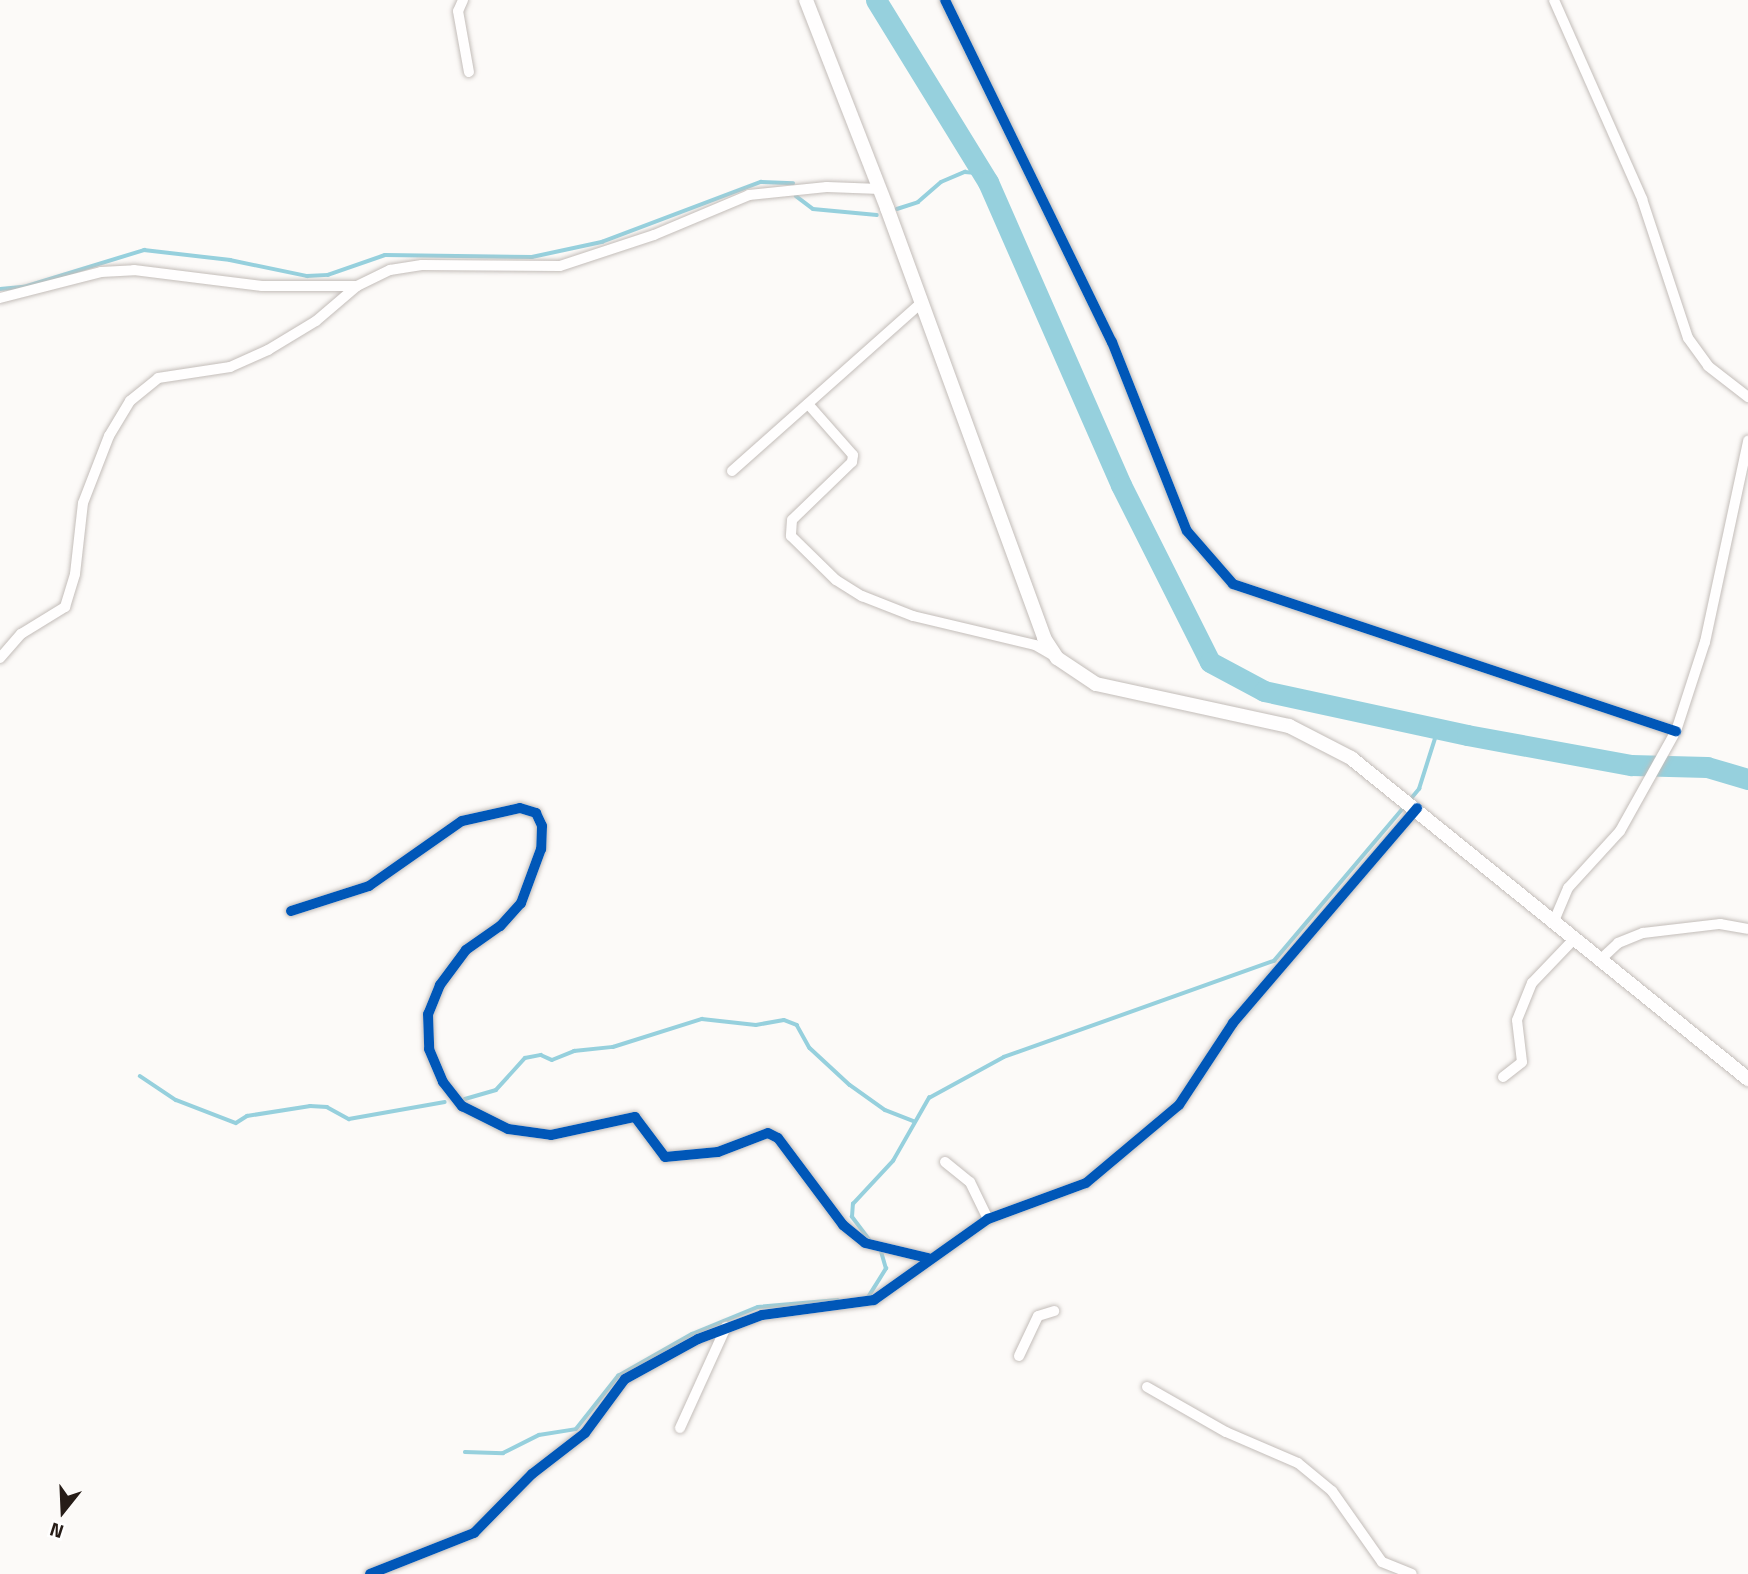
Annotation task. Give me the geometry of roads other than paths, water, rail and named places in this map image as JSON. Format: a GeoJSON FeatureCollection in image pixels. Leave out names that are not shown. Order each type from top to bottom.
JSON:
{"type":"FeatureCollection","features":[{"type":"Feature","properties":{"kind":"main road"},"geometry":{"type":"LineString","coordinates":[[806,0],[880,189],[1044,638],[1057,658],[1074,673],[1121,692],[1220,709],[1289,726],[1350,758],[1411,804],[1748,1079]]}},
{"type":"Feature","properties":{"kind":"street"},"geometry":{"type":"LineString","coordinates":[[463,0],[458,10],[469,72]]}},
{"type":"Feature","properties":{"kind":"street"},"geometry":{"type":"LineString","coordinates":[[945,0],[1112,342],[1187,531],[1233,584],[1674,735]]}},
{"type":"Feature","properties":{"kind":"street"},"geometry":{"type":"LineString","coordinates":[[1554,0],[1643,199],[1688,338],[1708,366],[1748,397]]}},
{"type":"Feature","properties":{"kind":"street"},"geometry":{"type":"LineString","coordinates":[[0,659],[20,634],[65,607],[75,574],[83,503],[118,416],[130,401],[158,378],[230,366],[282,342],[358,286],[403,267],[530,269],[567,264],[654,235],[749,195],[827,187],[880,189]]}},
{"type":"Feature","properties":{"kind":"street"},"geometry":{"type":"LineString","coordinates":[[0,299],[101,272],[134,270],[262,286],[358,286]]}},
{"type":"Feature","properties":{"kind":"street"},"geometry":{"type":"LineString","coordinates":[[732,471],[920,304]]}},
{"type":"Feature","properties":{"kind":"street"},"geometry":{"type":"LineString","coordinates":[[808,404],[853,455],[852,462],[792,520],[791,536],[836,580],[862,596],[913,616],[1035,645],[1057,658]]}},
{"type":"Feature","properties":{"kind":"street"},"geometry":{"type":"LineString","coordinates":[[1554,921],[1568,888],[1620,831],[1674,735],[1705,642],[1748,440]]}},
{"type":"Feature","properties":{"kind":"street"},"geometry":{"type":"LineString","coordinates":[[370,1574],[474,1533],[532,1474],[584,1433],[625,1379],[726,1327],[791,1309],[852,1306],[874,1300],[928,1258],[988,1219],[1086,1183],[1149,1134],[1192,1087],[1233,1023],[1411,804]]}},
{"type":"Feature","properties":{"kind":"street"},"geometry":{"type":"LineString","coordinates":[[291,911],[369,886],[462,821],[520,808],[536,813],[542,826],[541,849],[521,903],[500,926],[466,950],[440,985],[428,1014],[429,1049],[443,1082],[462,1106],[508,1129],[551,1135],[635,1117],[665,1157],[718,1152],[768,1133],[778,1138],[843,1226],[865,1243],[928,1258]]}},
{"type":"Feature","properties":{"kind":"street"},"geometry":{"type":"LineString","coordinates":[[1601,958],[1618,943],[1643,933],[1720,924],[1748,929]]}},
{"type":"Feature","properties":{"kind":"street"},"geometry":{"type":"LineString","coordinates":[[1503,1077],[1522,1062],[1517,1020],[1532,982],[1575,937]]}},
{"type":"Feature","properties":{"kind":"street"},"geometry":{"type":"LineString","coordinates":[[945,1162],[970,1182],[988,1219]]}},
{"type":"Feature","properties":{"kind":"street"},"geometry":{"type":"LineString","coordinates":[[1019,1356],[1038,1316],[1054,1311]]}},
{"type":"Feature","properties":{"kind":"street"},"geometry":{"type":"LineString","coordinates":[[680,1428],[726,1327]]}},
{"type":"Feature","properties":{"kind":"street"},"geometry":{"type":"LineString","coordinates":[[1147,1387],[1226,1432],[1298,1463],[1332,1491],[1382,1562],[1412,1574]]}},
{"type":"Feature","properties":{"kind":"waterway"},"geometry":{"type":"LineString","coordinates":[[876,0],[988,182],[1121,485],[1210,662],[1264,691],[1467,735],[1631,765],[1707,767],[1748,779]]}},
{"type":"Feature","properties":{"kind":"waterway"},"geometry":{"type":"LineString","coordinates":[[897,209],[918,202],[941,182],[965,172],[976,173],[988,182]]}},
{"type":"Feature","properties":{"kind":"waterway"},"geometry":{"type":"LineString","coordinates":[[0,289],[24,287],[144,250],[230,260],[307,276],[328,275],[385,255],[532,257],[602,242],[761,182],[793,183]]}},
{"type":"Feature","properties":{"kind":"waterway"},"geometry":{"type":"LineString","coordinates":[[796,196],[813,209],[877,215]]}},
{"type":"Feature","properties":{"kind":"waterway"},"geometry":{"type":"LineString","coordinates":[[1409,801],[1419,789],[1438,729]]}},
{"type":"Feature","properties":{"kind":"waterway"},"geometry":{"type":"LineString","coordinates":[[870,1241],[852,1217],[853,1204],[893,1161],[929,1098],[1004,1057],[1274,961],[1404,807]]}},
{"type":"Feature","properties":{"kind":"waterway"},"geometry":{"type":"LineString","coordinates":[[465,1099],[496,1090],[525,1058],[541,1055],[552,1060],[574,1051],[613,1047],[702,1019],[756,1025],[784,1020],[797,1025],[810,1048],[850,1085],[885,1110],[914,1121]]}},
{"type":"Feature","properties":{"kind":"waterway"},"geometry":{"type":"LineString","coordinates":[[140,1076],[176,1100],[236,1123],[247,1116],[310,1106],[327,1107],[349,1119],[445,1102]]}},
{"type":"Feature","properties":{"kind":"waterway"},"geometry":{"type":"LineString","coordinates":[[867,1299],[886,1269],[881,1251]]}},
{"type":"Feature","properties":{"kind":"waterway"},"geometry":{"type":"LineString","coordinates":[[465,1452],[503,1453],[539,1435],[576,1429],[618,1376],[692,1334],[758,1307],[838,1300]]}}]}
